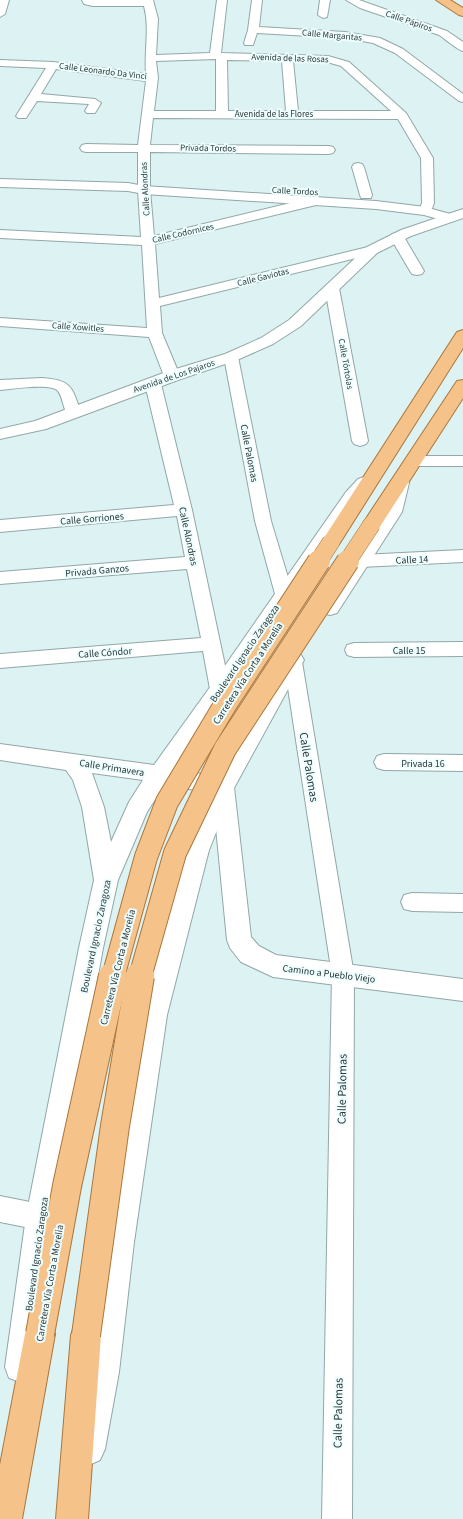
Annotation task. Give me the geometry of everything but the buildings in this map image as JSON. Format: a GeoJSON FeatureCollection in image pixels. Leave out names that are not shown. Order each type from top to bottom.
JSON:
{"type":"FeatureCollection","features":[{"type":"Feature","properties":{"kind":"main road"},"geometry":{"type":"LineString","coordinates":[[442,0],[463,13]]}},
{"type":"Feature","properties":{"kind":"main road","name":"Boulevard Ignacio Zaragoza"},"geometry":{"type":"LineString","coordinates":[[376,472],[463,335]]}},
{"type":"Feature","properties":{"kind":"main road"},"geometry":{"type":"LineString","coordinates":[[72,1519],[86,1335],[115,1126],[141,971],[174,853],[225,749],[372,524],[461,393]]}},
{"type":"Feature","properties":{"kind":"main road","name":"Carretera Vía Corta a Morelia"},"geometry":{"type":"LineString","coordinates":[[6,1519],[67,1186],[109,992],[146,857],[167,802],[225,705],[291,606],[376,472]]}},
{"type":"Feature","properties":{"kind":"street"},"geometry":{"type":"LineString","coordinates":[[0,14],[4,0]]}},
{"type":"Feature","properties":{"kind":"street"},"geometry":{"type":"LineString","coordinates":[[222,0],[222,113]]}},
{"type":"Feature","properties":{"kind":"street"},"geometry":{"type":"LineString","coordinates":[[222,56],[248,44],[253,30],[257,0]]}},
{"type":"Feature","properties":{"kind":"street"},"geometry":{"type":"LineString","coordinates":[[323,15],[325,0]]}},
{"type":"Feature","properties":{"kind":"street","name":"Calle Pápiros"},"geometry":{"type":"LineString","coordinates":[[351,0],[364,6],[443,33],[455,40],[463,48]]}},
{"type":"Feature","properties":{"kind":"street"},"geometry":{"type":"LineString","coordinates":[[87,1],[152,1]]}},
{"type":"Feature","properties":{"kind":"street","name":"Calle Alondras"},"geometry":{"type":"LineString","coordinates":[[152,1],[154,19],[150,58],[152,78],[144,147],[144,187],[155,333],[172,376]]}},
{"type":"Feature","properties":{"kind":"street","name":"Calle Margaritas"},"geometry":{"type":"LineString","coordinates":[[253,30],[345,34],[376,40],[399,51],[463,99]]}},
{"type":"Feature","properties":{"kind":"street","name":"Avenida de las Rosas"},"geometry":{"type":"LineString","coordinates":[[150,58],[222,56],[328,59],[344,64],[402,115],[427,158],[426,207]]}},
{"type":"Feature","properties":{"kind":"street"},"geometry":{"type":"LineString","coordinates":[[287,58],[292,114]]}},
{"type":"Feature","properties":{"kind":"street","name":"Calle Leonardo Da Vinci"},"geometry":{"type":"LineString","coordinates":[[0,63],[54,65],[152,78]]}},
{"type":"Feature","properties":{"kind":"street","name":"Calle Leonardo Da Vinci"},"geometry":{"type":"LineString","coordinates":[[22,116],[54,65]]}},
{"type":"Feature","properties":{"kind":"street"},"geometry":{"type":"LineString","coordinates":[[34,96],[91,101],[95,103],[90,111]]}},
{"type":"Feature","properties":{"kind":"street","name":"Avenida de las Flores"},"geometry":{"type":"LineString","coordinates":[[147,114],[222,113],[402,115]]}},
{"type":"Feature","properties":{"kind":"street","name":"Privada Tordos"},"geometry":{"type":"LineString","coordinates":[[86,148],[144,147],[329,150]]}},
{"type":"Feature","properties":{"kind":"street"},"geometry":{"type":"LineString","coordinates":[[358,166],[366,195]]}},
{"type":"Feature","properties":{"kind":"street","name":"Calle Tordos"},"geometry":{"type":"LineString","coordinates":[[0,183],[366,195],[457,215]]}},
{"type":"Feature","properties":{"kind":"street","name":"Calle Tordos"},"geometry":{"type":"LineString","coordinates":[[144,187],[376,206],[426,207]]}},
{"type":"Feature","properties":{"kind":"street","name":"Calle Codornices"},"geometry":{"type":"LineString","coordinates":[[0,234],[149,241],[315,201]]}},
{"type":"Feature","properties":{"kind":"street"},"geometry":{"type":"LineString","coordinates":[[332,288],[372,250],[397,237],[457,215]]}},
{"type":"Feature","properties":{"kind":"street"},"geometry":{"type":"LineString","coordinates":[[397,237],[417,271]]}},
{"type":"Feature","properties":{"kind":"street","name":"Calle Gaviotas"},"geometry":{"type":"LineString","coordinates":[[153,304],[372,250]]}},
{"type":"Feature","properties":{"kind":"street","name":"Avenida de Los Pajaros"},"geometry":{"type":"LineString","coordinates":[[0,434],[40,425],[172,376],[231,357],[267,341],[295,324],[332,288]]}},
{"type":"Feature","properties":{"kind":"street","name":"Calle Tórtolas"},"geometry":{"type":"LineString","coordinates":[[332,288],[360,441]]}},
{"type":"Feature","properties":{"kind":"street","name":"Calle Xowitles"},"geometry":{"type":"LineString","coordinates":[[0,322],[155,333]]}},
{"type":"Feature","properties":{"kind":"street","name":"Calle Palomas"},"geometry":{"type":"LineString","coordinates":[[231,357],[263,521],[284,594]]}},
{"type":"Feature","properties":{"kind":"street"},"geometry":{"type":"LineString","coordinates":[[0,385],[58,384],[63,388],[73,413]]}},
{"type":"Feature","properties":{"kind":"street","name":"Calle Alondras"},"geometry":{"type":"LineString","coordinates":[[153,384],[184,510],[220,689]]}},
{"type":"Feature","properties":{"kind":"street"},"geometry":{"type":"LineString","coordinates":[[414,461],[463,461]]}},
{"type":"Feature","properties":{"kind":"street","name":"Boulevard Ignacio Zaragoza"},"geometry":{"type":"LineString","coordinates":[[2,1519],[4,1492],[40,1217],[91,948],[106,880],[137,808],[159,774],[220,689],[352,496],[376,472]]}},
{"type":"Feature","properties":{"kind":"street"},"geometry":{"type":"LineString","coordinates":[[76,1519],[104,1372],[120,1242],[154,1015],[197,850],[223,787],[293,662],[393,512],[400,483]]}},
{"type":"Feature","properties":{"kind":"street","name":"Calle Gorriones"},"geometry":{"type":"LineString","coordinates":[[0,526],[184,510]]}},
{"type":"Feature","properties":{"kind":"street","name":"Calle 14"},"geometry":{"type":"LineString","coordinates":[[361,562],[463,556]]}},
{"type":"Feature","properties":{"kind":"street","name":"Privada Ganzos"},"geometry":{"type":"LineString","coordinates":[[0,578],[194,562]]}},
{"type":"Feature","properties":{"kind":"street","name":"Calle Cóndor"},"geometry":{"type":"LineString","coordinates":[[0,660],[210,644]]}},
{"type":"Feature","properties":{"kind":"street","name":"Calle 15"},"geometry":{"type":"LineString","coordinates":[[354,650],[463,650]]}},
{"type":"Feature","properties":{"kind":"street","name":"Calle Palomas"},"geometry":{"type":"LineString","coordinates":[[293,662],[343,975],[336,1519]]}},
{"type":"Feature","properties":{"kind":"street","name":"Calle Primavera"},"geometry":{"type":"LineString","coordinates":[[0,752],[159,774],[223,787]]}},
{"type":"Feature","properties":{"kind":"street"},"geometry":{"type":"LineString","coordinates":[[72,761],[83,778],[92,807],[106,880]]}},
{"type":"Feature","properties":{"kind":"street","name":"Privada 16"},"geometry":{"type":"LineString","coordinates":[[384,762],[463,763]]}},
{"type":"Feature","properties":{"kind":"street","name":"Camino a Pueblo Viejo"},"geometry":{"type":"LineString","coordinates":[[223,787],[239,940],[250,954],[272,966],[463,990]]}},
{"type":"Feature","properties":{"kind":"street"},"geometry":{"type":"LineString","coordinates":[[412,902],[463,903]]}},
{"type":"Feature","properties":{"kind":"street"},"geometry":{"type":"LineString","coordinates":[[0,1209],[40,1217]]}}]}
